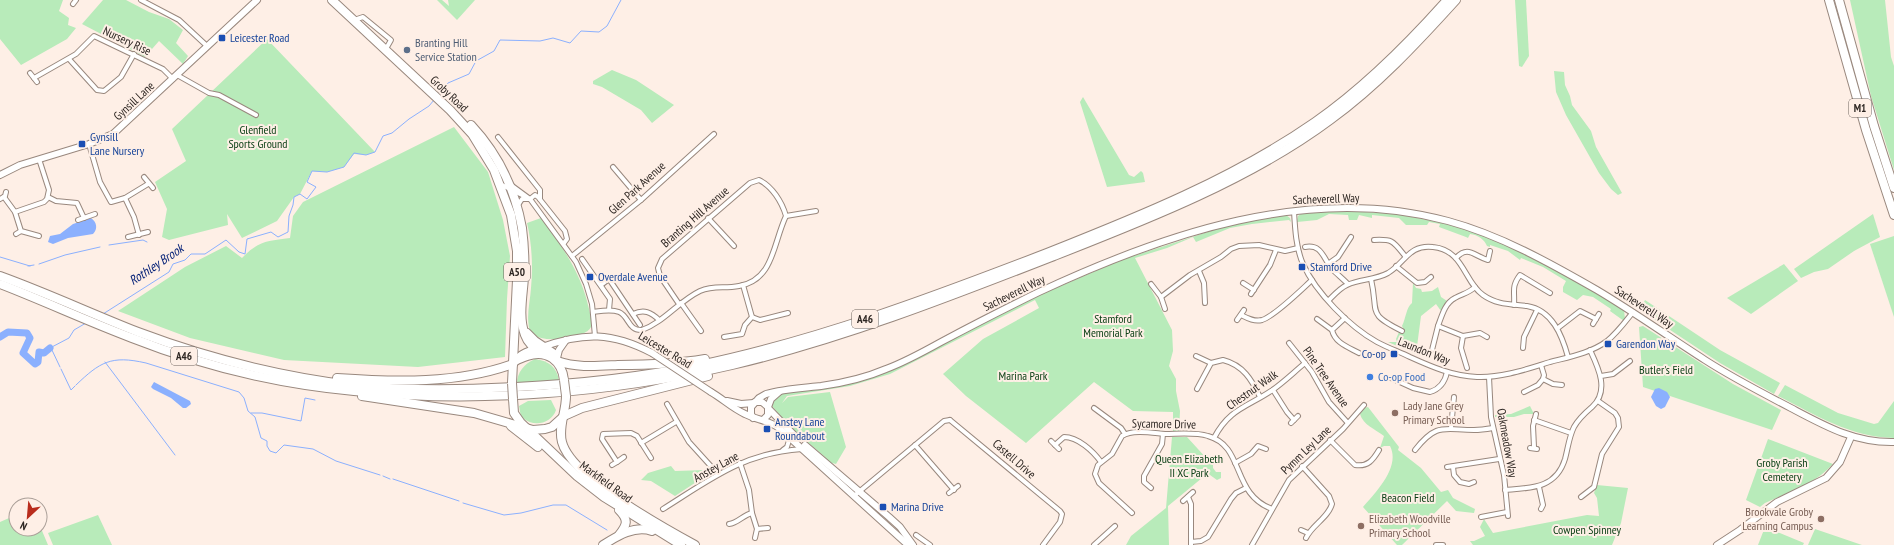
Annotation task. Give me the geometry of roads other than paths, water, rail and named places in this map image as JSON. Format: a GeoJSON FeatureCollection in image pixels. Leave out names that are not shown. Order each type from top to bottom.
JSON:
{"type":"FeatureCollection","features":[{"type":"Feature","properties":{"kind":"highway","name":"Groby Road"},"geometry":{"type":"LineString","coordinates":[[332,0],[447,105],[472,134],[511,191],[524,243],[525,263],[522,309],[523,328],[526,338],[540,350]]}},
{"type":"Feature","properties":{"kind":"highway","name":"Groby Road"},"geometry":{"type":"LineString","coordinates":[[338,0],[431,90]]}},
{"type":"Feature","properties":{"kind":"highway","name":"A46"},"geometry":{"type":"LineString","coordinates":[[36,294],[89,312],[172,344],[205,354],[259,369],[317,380],[355,385],[417,390],[465,390],[557,385],[616,379],[694,366],[767,348],[876,316],[1095,234],[1231,173],[1287,141],[1342,102],[1380,69],[1447,0]]}},
{"type":"Feature","properties":{"kind":"highway","name":"A46"},"geometry":{"type":"LineString","coordinates":[[0,276],[84,319],[97,324],[177,354],[274,379],[353,391],[428,396],[530,394],[608,387],[667,378],[735,364],[804,346],[960,293],[1108,235],[1219,185],[1271,159],[1329,121],[1353,102],[1404,55],[1456,0]]}},
{"type":"Feature","properties":{"kind":"highway","name":"M1"},"geometry":{"type":"LineString","coordinates":[[1829,0],[1866,130],[1894,215]]}},
{"type":"Feature","properties":{"kind":"highway","name":"M1"},"geometry":{"type":"LineString","coordinates":[[1839,0],[1870,111],[1894,188]]}},
{"type":"Feature","properties":{"kind":"highway","name":"Groby Road"},"geometry":{"type":"LineString","coordinates":[[505,183],[517,251],[514,363]]}},
{"type":"Feature","properties":{"kind":"highway","name":"A46"},"geometry":{"type":"LineString","coordinates":[[0,285],[17,290],[28,290]]}},
{"type":"Feature","properties":{"kind":"highway"},"geometry":{"type":"LineString","coordinates":[[274,379],[312,388],[474,413],[532,430],[552,427],[564,416],[582,408],[775,357],[804,346]]}},
{"type":"Feature","properties":{"kind":"highway"},"geometry":{"type":"LineString","coordinates":[[205,354],[298,373],[361,379],[423,379],[491,371],[514,363],[540,350],[567,364],[593,366],[666,364],[767,348]]}},
{"type":"Feature","properties":{"kind":"highway"},"geometry":{"type":"LineString","coordinates":[[557,359],[564,380],[566,396],[564,416]]}},
{"type":"Feature","properties":{"kind":"highway"},"geometry":{"type":"LineString","coordinates":[[514,363],[512,383],[516,417],[526,427]]}},
{"type":"Feature","properties":{"kind":"highway","name":"Markfield Road"},"geometry":{"type":"LineString","coordinates":[[564,416],[561,433],[563,446],[578,466],[594,481],[627,504],[695,545]]}},
{"type":"Feature","properties":{"kind":"highway"},"geometry":{"type":"LineString","coordinates":[[501,421],[524,435],[577,481],[606,499],[625,516],[626,526],[619,536]]}},
{"type":"Feature","properties":{"kind":"highway","name":"Markfield Road"},"geometry":{"type":"LineString","coordinates":[[526,427],[568,468],[606,499],[681,545]]}},
{"type":"Feature","properties":{"kind":"highway"},"geometry":{"type":"LineString","coordinates":[[602,545],[619,536],[640,528],[673,540]]}},
{"type":"Feature","properties":{"kind":"street"},"geometry":{"type":"LineString","coordinates":[[142,0],[179,20],[207,46]]}},
{"type":"Feature","properties":{"kind":"street","name":"Gynsill Lane"},"geometry":{"type":"LineString","coordinates":[[0,175],[20,165],[89,144],[113,134],[257,0]]}},
{"type":"Feature","properties":{"kind":"street","name":"Nursery Rise"},"geometry":{"type":"LineString","coordinates":[[34,78],[68,59],[94,36],[134,54],[175,77],[209,93],[219,95],[256,115]]}},
{"type":"Feature","properties":{"kind":"street"},"geometry":{"type":"LineString","coordinates":[[68,59],[97,90],[104,91],[121,77],[134,54]]}},
{"type":"Feature","properties":{"kind":"street"},"geometry":{"type":"LineString","coordinates":[[30,73],[37,82]]}},
{"type":"Feature","properties":{"kind":"street","name":"Glen Park Avenue"},"geometry":{"type":"LineString","coordinates":[[572,256],[641,200],[714,134]]}},
{"type":"Feature","properties":{"kind":"street"},"geometry":{"type":"LineString","coordinates":[[498,137],[540,190],[540,200]]}},
{"type":"Feature","properties":{"kind":"street"},"geometry":{"type":"LineString","coordinates":[[89,144],[100,182],[109,201],[113,203],[125,198],[148,184]]}},
{"type":"Feature","properties":{"kind":"street"},"geometry":{"type":"LineString","coordinates":[[15,212],[44,202],[48,197],[48,190],[39,159]]}},
{"type":"Feature","properties":{"kind":"street"},"geometry":{"type":"LineString","coordinates":[[613,167],[641,200]]}},
{"type":"Feature","properties":{"kind":"street"},"geometry":{"type":"LineString","coordinates":[[144,176],[148,184],[153,188]]}},
{"type":"Feature","properties":{"kind":"street","name":"Branting Hill Avenue"},"geometry":{"type":"LineString","coordinates":[[680,304],[660,276],[658,268],[662,259],[750,183],[759,180],[766,183],[783,205],[786,216]]}},
{"type":"Feature","properties":{"kind":"street","name":"Groby Road"},"geometry":{"type":"LineString","coordinates":[[505,183],[529,198],[564,243],[572,256],[586,284],[594,312],[595,336]]}},
{"type":"Feature","properties":{"kind":"street","name":"Groby Road"},"geometry":{"type":"LineString","coordinates":[[511,191],[529,198],[535,195],[565,232],[567,239],[564,243]]}},
{"type":"Feature","properties":{"kind":"street"},"geometry":{"type":"LineString","coordinates":[[6,192],[2,198],[15,212],[21,231]]}},
{"type":"Feature","properties":{"kind":"street"},"geometry":{"type":"LineString","coordinates":[[48,197],[56,201],[77,203],[84,218]]}},
{"type":"Feature","properties":{"kind":"street"},"geometry":{"type":"LineString","coordinates":[[125,198],[134,216],[139,235]]}},
{"type":"Feature","properties":{"kind":"street"},"geometry":{"type":"LineString","coordinates":[[516,207],[522,199],[529,198]]}},
{"type":"Feature","properties":{"kind":"street","name":"Sacheverell Way"},"geometry":{"type":"LineString","coordinates":[[755,403],[766,394],[838,383],[877,372],[905,360],[1038,293],[1113,260],[1161,243],[1217,227],[1264,216],[1294,211],[1334,208],[1377,209],[1422,215],[1459,224],[1500,239],[1556,267],[1633,312],[1734,378],[1831,429],[1851,437]]}},
{"type":"Feature","properties":{"kind":"street"},"geometry":{"type":"LineString","coordinates":[[594,312],[609,310],[619,312],[632,328],[638,331],[645,329],[660,320],[680,304],[700,291],[714,286],[733,287],[749,284],[762,275],[770,263],[776,240],[786,216],[816,211]]}},
{"type":"Feature","properties":{"kind":"street","name":"Laundon Way"},"geometry":{"type":"LineString","coordinates":[[1294,211],[1298,248],[1303,264],[1312,280],[1328,300],[1354,326],[1378,343],[1434,368],[1464,376],[1489,377],[1541,365],[1590,350],[1606,342],[1633,312]]}},
{"type":"Feature","properties":{"kind":"street"},"geometry":{"type":"LineString","coordinates":[[78,220],[95,214]]}},
{"type":"Feature","properties":{"kind":"street"},"geometry":{"type":"LineString","coordinates":[[708,218],[734,246]]}},
{"type":"Feature","properties":{"kind":"street"},"geometry":{"type":"LineString","coordinates":[[16,234],[21,231],[39,236]]}},
{"type":"Feature","properties":{"kind":"street"},"geometry":{"type":"LineString","coordinates":[[128,237],[148,232]]}},
{"type":"Feature","properties":{"kind":"street"},"geometry":{"type":"LineString","coordinates":[[1328,264],[1338,257],[1346,240],[1351,237]]}},
{"type":"Feature","properties":{"kind":"street"},"geometry":{"type":"LineString","coordinates":[[1379,245],[1376,239],[1388,239],[1393,241],[1405,256]]}},
{"type":"Feature","properties":{"kind":"street"},"geometry":{"type":"LineString","coordinates":[[1161,297],[1184,279],[1199,271],[1231,249],[1239,246],[1259,245],[1285,251],[1298,248]]}},
{"type":"Feature","properties":{"kind":"street"},"geometry":{"type":"LineString","coordinates":[[1308,245],[1323,252],[1328,264],[1348,284]]}},
{"type":"Feature","properties":{"kind":"street"},"geometry":{"type":"LineString","coordinates":[[1328,300],[1348,284],[1371,280],[1387,273],[1405,256],[1418,248],[1433,247],[1444,250],[1456,258],[1464,268],[1475,288],[1482,295],[1491,300],[1529,307],[1537,310],[1551,320],[1558,328],[1568,357]]}},
{"type":"Feature","properties":{"kind":"street"},"geometry":{"type":"LineString","coordinates":[[1243,284],[1252,292],[1270,265],[1276,250]]}},
{"type":"Feature","properties":{"kind":"street"},"geometry":{"type":"LineString","coordinates":[[1456,258],[1461,252],[1466,251],[1488,260],[1490,251]]}},
{"type":"Feature","properties":{"kind":"street"},"geometry":{"type":"LineString","coordinates":[[582,259],[610,300],[609,310]]}},
{"type":"Feature","properties":{"kind":"street"},"geometry":{"type":"LineString","coordinates":[[1396,266],[1417,283],[1425,282],[1431,277]]}},
{"type":"Feature","properties":{"kind":"street"},"geometry":{"type":"LineString","coordinates":[[1199,271],[1204,283],[1205,303]]}},
{"type":"Feature","properties":{"kind":"street"},"geometry":{"type":"LineString","coordinates":[[1514,305],[1513,288],[1514,283],[1520,275],[1550,293]]}},
{"type":"Feature","properties":{"kind":"street"},"geometry":{"type":"LineString","coordinates":[[601,285],[609,279],[640,325]]}},
{"type":"Feature","properties":{"kind":"street"},"geometry":{"type":"LineString","coordinates":[[1241,314],[1254,320],[1262,320],[1312,280]]}},
{"type":"Feature","properties":{"kind":"street"},"geometry":{"type":"LineString","coordinates":[[1371,280],[1375,294],[1374,310],[1376,315],[1380,319],[1400,330],[1401,324]]}},
{"type":"Feature","properties":{"kind":"street"},"geometry":{"type":"LineString","coordinates":[[1151,284],[1161,297],[1165,309]]}},
{"type":"Feature","properties":{"kind":"street"},"geometry":{"type":"LineString","coordinates":[[743,286],[752,317]]}},
{"type":"Feature","properties":{"kind":"street"},"geometry":{"type":"LineString","coordinates":[[1432,350],[1436,343],[1438,326],[1446,306],[1449,302],[1469,293],[1475,288]]}},
{"type":"Feature","properties":{"kind":"street"},"geometry":{"type":"LineString","coordinates":[[1204,297],[1210,296]]}},
{"type":"Feature","properties":{"kind":"street"},"geometry":{"type":"LineString","coordinates":[[680,304],[701,331]]}},
{"type":"Feature","properties":{"kind":"street"},"geometry":{"type":"LineString","coordinates":[[1237,320],[1244,310]]}},
{"type":"Feature","properties":{"kind":"street"},"geometry":{"type":"LineString","coordinates":[[1523,348],[1522,336],[1537,310]]}},
{"type":"Feature","properties":{"kind":"street"},"geometry":{"type":"LineString","coordinates":[[633,314],[642,311],[648,312],[660,320]]}},
{"type":"Feature","properties":{"kind":"street"},"geometry":{"type":"LineString","coordinates":[[1558,328],[1580,311],[1596,319]]}},
{"type":"Feature","properties":{"kind":"street"},"geometry":{"type":"LineString","coordinates":[[752,317],[760,320],[788,313]]}},
{"type":"Feature","properties":{"kind":"street"},"geometry":{"type":"LineString","coordinates":[[1593,324],[1599,314]]}},
{"type":"Feature","properties":{"kind":"street"},"geometry":{"type":"LineString","coordinates":[[724,337],[742,334],[745,325],[752,317]]}},
{"type":"Feature","properties":{"kind":"street"},"geometry":{"type":"LineString","coordinates":[[1332,330],[1345,318]]}},
{"type":"Feature","properties":{"kind":"street"},"geometry":{"type":"LineString","coordinates":[[1317,320],[1332,330],[1335,339],[1359,353]]}},
{"type":"Feature","properties":{"kind":"street"},"geometry":{"type":"LineString","coordinates":[[1438,326],[1463,336],[1480,333],[1487,337]]}},
{"type":"Feature","properties":{"kind":"street"},"geometry":{"type":"LineString","coordinates":[[1480,333],[1482,327]]}},
{"type":"Feature","properties":{"kind":"street","name":"Leicester Road"},"geometry":{"type":"LineString","coordinates":[[540,350],[566,340],[595,336],[623,339],[652,353],[724,400],[734,409],[753,418]]}},
{"type":"Feature","properties":{"kind":"street"},"geometry":{"type":"LineString","coordinates":[[1463,336],[1461,348],[1466,366],[1471,362]]}},
{"type":"Feature","properties":{"kind":"street"},"geometry":{"type":"LineString","coordinates":[[557,359],[566,340]]}},
{"type":"Feature","properties":{"kind":"street","name":"Pine Tree Avenue"},"geometry":{"type":"LineString","coordinates":[[1289,343],[1312,372],[1329,402],[1347,422]]}},
{"type":"Feature","properties":{"kind":"street"},"geometry":{"type":"LineString","coordinates":[[1505,490],[1539,487],[1548,482],[1561,467],[1571,433],[1579,418],[1598,401],[1602,386],[1601,376],[1590,350]]}},
{"type":"Feature","properties":{"kind":"street"},"geometry":{"type":"LineString","coordinates":[[1196,356],[1202,355],[1211,363]]}},
{"type":"Feature","properties":{"kind":"street"},"geometry":{"type":"LineString","coordinates":[[1197,389],[1211,363],[1223,360],[1236,365],[1249,376],[1260,397]]}},
{"type":"Feature","properties":{"kind":"street"},"geometry":{"type":"LineString","coordinates":[[1621,361],[1625,365]]}},
{"type":"Feature","properties":{"kind":"street"},"geometry":{"type":"LineString","coordinates":[[1601,376],[1613,374],[1630,361]]}},
{"type":"Feature","properties":{"kind":"street","name":"Chestnut Walk"},"geometry":{"type":"LineString","coordinates":[[1214,438],[1224,422],[1248,403],[1274,390],[1305,363]]}},
{"type":"Feature","properties":{"kind":"street"},"geometry":{"type":"LineString","coordinates":[[1524,392],[1541,382],[1543,379],[1544,375],[1541,365]]}},
{"type":"Feature","properties":{"kind":"street"},"geometry":{"type":"LineString","coordinates":[[1391,378],[1413,388],[1430,392],[1440,386],[1446,379],[1448,372]]}},
{"type":"Feature","properties":{"kind":"street","name":"Oakmeadow Way"},"geometry":{"type":"LineString","coordinates":[[1480,517],[1507,514],[1504,475],[1499,459],[1493,428],[1489,377]]}},
{"type":"Feature","properties":{"kind":"street"},"geometry":{"type":"LineString","coordinates":[[1543,379],[1554,384],[1562,385]]}},
{"type":"Feature","properties":{"kind":"street"},"geometry":{"type":"LineString","coordinates":[[1530,382],[1533,387]]}},
{"type":"Feature","properties":{"kind":"street"},"geometry":{"type":"LineString","coordinates":[[1274,390],[1292,421],[1298,416]]}},
{"type":"Feature","properties":{"kind":"street"},"geometry":{"type":"LineString","coordinates":[[763,420],[768,415],[771,399],[780,391]]}},
{"type":"Feature","properties":{"kind":"street"},"geometry":{"type":"LineString","coordinates":[[1451,428],[1453,397],[1460,397]]}},
{"type":"Feature","properties":{"kind":"street","name":"Leicester Road"},"geometry":{"type":"LineString","coordinates":[[724,400],[742,404],[755,403]]}},
{"type":"Feature","properties":{"kind":"street"},"geometry":{"type":"LineString","coordinates":[[1582,497],[1589,493],[1596,483],[1602,454],[1619,427],[1615,413],[1598,401]]}},
{"type":"Feature","properties":{"kind":"street"},"geometry":{"type":"LineString","coordinates":[[908,545],[904,536],[900,527],[790,432],[762,402],[755,403],[750,411],[753,418],[772,422],[804,449],[854,496],[895,531],[904,536],[912,545]]}},
{"type":"Feature","properties":{"kind":"street"},"geometry":{"type":"LineString","coordinates":[[667,404],[676,422],[689,442],[718,474]]}},
{"type":"Feature","properties":{"kind":"street","name":"Pymm Ley Lane"},"geometry":{"type":"LineString","coordinates":[[1252,545],[1282,489],[1302,466],[1364,405]]}},
{"type":"Feature","properties":{"kind":"street"},"geometry":{"type":"LineString","coordinates":[[1094,408],[1121,428],[1125,434]]}},
{"type":"Feature","properties":{"kind":"street"},"geometry":{"type":"LineString","coordinates":[[854,496],[944,421],[950,420],[953,414]]}},
{"type":"Feature","properties":{"kind":"street"},"geometry":{"type":"LineString","coordinates":[[1354,414],[1359,419]]}},
{"type":"Feature","properties":{"kind":"street"},"geometry":{"type":"LineString","coordinates":[[1534,448],[1534,420],[1536,414]]}},
{"type":"Feature","properties":{"kind":"street","name":"Castell Drive"},"geometry":{"type":"LineString","coordinates":[[950,420],[1004,463],[1060,511],[1062,514],[1060,522],[1043,545]]}},
{"type":"Feature","properties":{"kind":"street"},"geometry":{"type":"LineString","coordinates":[[1534,420],[1571,433]]}},
{"type":"Feature","properties":{"kind":"street"},"geometry":{"type":"LineString","coordinates":[[641,443],[676,422]]}},
{"type":"Feature","properties":{"kind":"street"},"geometry":{"type":"LineString","coordinates":[[1414,443],[1417,448],[1430,434],[1442,429],[1451,428],[1476,430],[1493,428]]}},
{"type":"Feature","properties":{"kind":"street"},"geometry":{"type":"LineString","coordinates":[[617,462],[602,439],[603,434],[631,433],[637,436],[651,458]]}},
{"type":"Feature","properties":{"kind":"street","name":"Sycamore Drive"},"geometry":{"type":"LineString","coordinates":[[1101,462],[1112,454],[1120,439],[1125,434],[1200,434],[1214,438]]}},
{"type":"Feature","properties":{"kind":"street"},"geometry":{"type":"LineString","coordinates":[[1144,482],[1146,471],[1162,444],[1163,434]]}},
{"type":"Feature","properties":{"kind":"street"},"geometry":{"type":"LineString","coordinates":[[782,450],[787,447],[790,437]]}},
{"type":"Feature","properties":{"kind":"street"},"geometry":{"type":"LineString","coordinates":[[1717,545],[1740,530],[1777,502],[1826,478],[1840,462],[1851,437],[1881,442],[1894,442]]}},
{"type":"Feature","properties":{"kind":"street"},"geometry":{"type":"LineString","coordinates":[[1055,445],[1064,438],[1073,438],[1085,446],[1101,462],[1096,470],[1096,478],[1132,513]]}},
{"type":"Feature","properties":{"kind":"street"},"geometry":{"type":"LineString","coordinates":[[1214,438],[1226,447],[1246,488],[1258,503],[1272,509]]}},
{"type":"Feature","properties":{"kind":"street"},"geometry":{"type":"LineString","coordinates":[[1330,440],[1355,465],[1366,465],[1379,450]]}},
{"type":"Feature","properties":{"kind":"street"},"geometry":{"type":"LineString","coordinates":[[1051,441],[1059,449]]}},
{"type":"Feature","properties":{"kind":"street"},"geometry":{"type":"LineString","coordinates":[[1235,463],[1251,454],[1258,444],[1266,448]]}},
{"type":"Feature","properties":{"kind":"street"},"geometry":{"type":"LineString","coordinates":[[915,445],[954,490]]}},
{"type":"Feature","properties":{"kind":"street","name":"Anstey Lane"},"geometry":{"type":"LineString","coordinates":[[663,509],[718,474],[740,463],[782,450],[804,449]]}},
{"type":"Feature","properties":{"kind":"street"},"geometry":{"type":"LineString","coordinates":[[1376,455],[1381,458]]}},
{"type":"Feature","properties":{"kind":"street"},"geometry":{"type":"LineString","coordinates":[[612,465],[624,457]]}},
{"type":"Feature","properties":{"kind":"street"},"geometry":{"type":"LineString","coordinates":[[1447,467],[1499,459]]}},
{"type":"Feature","properties":{"kind":"street"},"geometry":{"type":"LineString","coordinates":[[740,463],[749,490],[752,513],[757,530],[755,538]]}},
{"type":"Feature","properties":{"kind":"street"},"geometry":{"type":"LineString","coordinates":[[1302,466],[1329,496],[1332,504],[1328,513],[1308,533],[1306,538]]}},
{"type":"Feature","properties":{"kind":"street"},"geometry":{"type":"LineString","coordinates":[[1453,467],[1456,480],[1464,484],[1474,482]]}},
{"type":"Feature","properties":{"kind":"street"},"geometry":{"type":"LineString","coordinates":[[1138,482],[1144,482],[1151,488]]}},
{"type":"Feature","properties":{"kind":"street"},"geometry":{"type":"LineString","coordinates":[[1468,484],[1470,490]]}},
{"type":"Feature","properties":{"kind":"street"},"geometry":{"type":"LineString","coordinates":[[949,493],[958,486]]}},
{"type":"Feature","properties":{"kind":"street"},"geometry":{"type":"LineString","coordinates":[[1539,487],[1544,507]]}},
{"type":"Feature","properties":{"kind":"street"},"geometry":{"type":"LineString","coordinates":[[1188,497],[1191,504],[1191,544],[1202,541],[1208,537],[1231,499],[1236,493],[1246,488]]}},
{"type":"Feature","properties":{"kind":"street"},"geometry":{"type":"LineString","coordinates":[[1183,501],[1193,492]]}},
{"type":"Feature","properties":{"kind":"street"},"geometry":{"type":"LineString","coordinates":[[1589,493],[1592,498]]}},
{"type":"Feature","properties":{"kind":"street"},"geometry":{"type":"LineString","coordinates":[[733,525],[741,517],[752,513]]}},
{"type":"Feature","properties":{"kind":"street"},"geometry":{"type":"LineString","coordinates":[[1094,545],[1115,526]]}},
{"type":"Feature","properties":{"kind":"street"},"geometry":{"type":"LineString","coordinates":[[895,531],[900,527]]}},
{"type":"Feature","properties":{"kind":"street"},"geometry":{"type":"LineString","coordinates":[[757,530],[768,528]]}},
{"type":"Feature","properties":{"kind":"street"},"geometry":{"type":"LineString","coordinates":[[1301,530],[1308,533]]}},
{"type":"Feature","properties":{"kind":"street"},"geometry":{"type":"LineString","coordinates":[[916,535],[930,545]]}},
{"type":"Feature","properties":{"kind":"street"},"geometry":{"type":"LineString","coordinates":[[1436,545],[1443,545]]}},
{"type":"Feature","properties":{"kind":"water"},"geometry":{"type":"Polygon","coordinates":[[[91,218],[95,221],[96,226],[96,230],[93,234],[68,238],[53,244],[48,242],[50,236],[60,234],[73,224],[91,218]]]}},
{"type":"Feature","properties":{"kind":"water"},"geometry":{"type":"Polygon","coordinates":[[[154,382],[190,401],[191,404],[186,408],[183,408],[171,398],[153,389],[151,387],[154,382]]]}},
{"type":"Feature","properties":{"kind":"water"},"geometry":{"type":"Polygon","coordinates":[[[1659,388],[1667,392],[1670,397],[1665,407],[1661,409],[1656,406],[1651,397],[1655,389],[1659,388]]]}},
{"type":"Feature","properties":{"kind":"waterway","name":"Rothley Brook"},"geometry":{"type":"LineString","coordinates":[[438,94],[448,83],[469,74],[476,61],[494,51],[500,40],[540,41],[553,38],[570,43],[581,31],[599,32],[607,26],[621,0]]}},
{"type":"Feature","properties":{"kind":"waterway","name":"Rothley Brook"},"geometry":{"type":"LineString","coordinates":[[103,314],[169,272],[173,264],[185,260],[191,254],[205,254],[226,240],[239,252],[245,254],[247,239],[271,232],[278,237],[288,232],[289,216],[294,197],[300,194],[307,199],[316,187],[307,182],[312,171],[327,172],[344,167],[354,153],[366,155],[375,152],[383,136],[392,133],[409,119],[429,106],[434,100]]}},
{"type":"Feature","properties":{"kind":"waterway"},"geometry":{"type":"LineString","coordinates":[[109,245],[143,240],[147,242]]}},
{"type":"Feature","properties":{"kind":"waterway"},"geometry":{"type":"LineString","coordinates":[[39,264],[65,255],[100,247]]}},
{"type":"Feature","properties":{"kind":"waterway"},"geometry":{"type":"LineString","coordinates":[[0,257],[30,266]]}},
{"type":"Feature","properties":{"kind":"waterway"},"geometry":{"type":"LineString","coordinates":[[28,266],[34,265]]}},
{"type":"Feature","properties":{"kind":"waterway","name":"Rothley Brook"},"geometry":{"type":"LineString","coordinates":[[50,348],[69,338],[74,330],[86,323]]}},
{"type":"Feature","properties":{"kind":"waterway","name":"Rothley Brook"},"geometry":{"type":"LineString","coordinates":[[0,337],[8,332],[27,333],[30,338],[23,353],[35,364],[38,362],[39,352],[44,353],[50,348]]}},
{"type":"Feature","properties":{"kind":"waterway"},"geometry":{"type":"LineString","coordinates":[[51,348],[60,367]]}},
{"type":"Feature","properties":{"kind":"waterway"},"geometry":{"type":"LineString","coordinates":[[76,385],[92,371],[107,362],[124,360],[146,363],[239,392],[244,398],[248,411],[255,417],[261,438],[267,441],[267,446],[270,451],[276,453],[284,445],[313,449],[336,461],[380,475]]}},
{"type":"Feature","properties":{"kind":"waterway"},"geometry":{"type":"LineString","coordinates":[[105,362],[175,455]]}},
{"type":"Feature","properties":{"kind":"waterway"},"geometry":{"type":"LineString","coordinates":[[61,369],[71,390],[75,386]]}},
{"type":"Feature","properties":{"kind":"waterway"},"geometry":{"type":"LineString","coordinates":[[251,413],[262,413],[301,421],[305,398],[315,400]]}},
{"type":"Feature","properties":{"kind":"waterway"},"geometry":{"type":"LineString","coordinates":[[383,476],[390,479]]}},
{"type":"Feature","properties":{"kind":"waterway"},"geometry":{"type":"LineString","coordinates":[[393,479],[459,501]]}},
{"type":"Feature","properties":{"kind":"waterway"},"geometry":{"type":"LineString","coordinates":[[463,503],[504,515],[521,513],[553,505],[566,505],[607,530]]}},
{"type":"Feature","properties":{"kind":"place","name":"Leicester Road"},"geometry":{"type":"Point","coordinates":[222,38]}},
{"type":"Feature","properties":{"kind":"place","name":"Branting Hill Service Station"},"geometry":{"type":"Point","coordinates":[407,50]}},
{"type":"Feature","properties":{"kind":"place","name":"Gynsill Lane Nursery"},"geometry":{"type":"Point","coordinates":[82,144]}},
{"type":"Feature","properties":{"kind":"place","name":"Stamford Drive"},"geometry":{"type":"Point","coordinates":[1302,267]}},
{"type":"Feature","properties":{"kind":"place","name":"Overdale Avenue"},"geometry":{"type":"Point","coordinates":[590,277]}},
{"type":"Feature","properties":{"kind":"place","name":"Garendon Way"},"geometry":{"type":"Point","coordinates":[1608,344]}},
{"type":"Feature","properties":{"kind":"place","name":"Co-op"},"geometry":{"type":"Point","coordinates":[1394,354]}},
{"type":"Feature","properties":{"kind":"place","name":"Co-op Food"},"geometry":{"type":"Point","coordinates":[1370,377]}},
{"type":"Feature","properties":{"kind":"place","name":"Lady Jane Grey Primary School"},"geometry":{"type":"Point","coordinates":[1395,413]}},
{"type":"Feature","properties":{"kind":"place","name":"Anstey Lane Roundabout"},"geometry":{"type":"Point","coordinates":[767,429]}},
{"type":"Feature","properties":{"kind":"place","name":"Marina Drive"},"geometry":{"type":"Point","coordinates":[883,507]}},
{"type":"Feature","properties":{"kind":"place","name":"Brookvale Groby Learning Campus"},"geometry":{"type":"Point","coordinates":[1821,519]}},
{"type":"Feature","properties":{"kind":"place","name":"Elizabeth Woodville Primary School"},"geometry":{"type":"Point","coordinates":[1361,526]}},
{"type":"Feature","properties":{"kind":"park label","name":"Glenfield Sports Ground"},"geometry":{"type":"Point","coordinates":[258,137]}},
{"type":"Feature","properties":{"kind":"park label","name":"Stamford Memorial Park"},"geometry":{"type":"Point","coordinates":[1113,326]}},
{"type":"Feature","properties":{"kind":"park label","name":"Butler's Field"},"geometry":{"type":"Point","coordinates":[1666,370]}},
{"type":"Feature","properties":{"kind":"park label","name":"Marina Park"},"geometry":{"type":"Point","coordinates":[1023,376]}},
{"type":"Feature","properties":{"kind":"park label","name":"Queen Elizabeth II XC Park"},"geometry":{"type":"Point","coordinates":[1189,466]}},
{"type":"Feature","properties":{"kind":"park label","name":"Groby Parish Cemetery"},"geometry":{"type":"Point","coordinates":[1782,470]}},
{"type":"Feature","properties":{"kind":"park label","name":"Beacon Field"},"geometry":{"type":"Point","coordinates":[1408,498]}},
{"type":"Feature","properties":{"kind":"park label","name":"Cowpen Spinney"},"geometry":{"type":"Point","coordinates":[1587,530]}}]}
